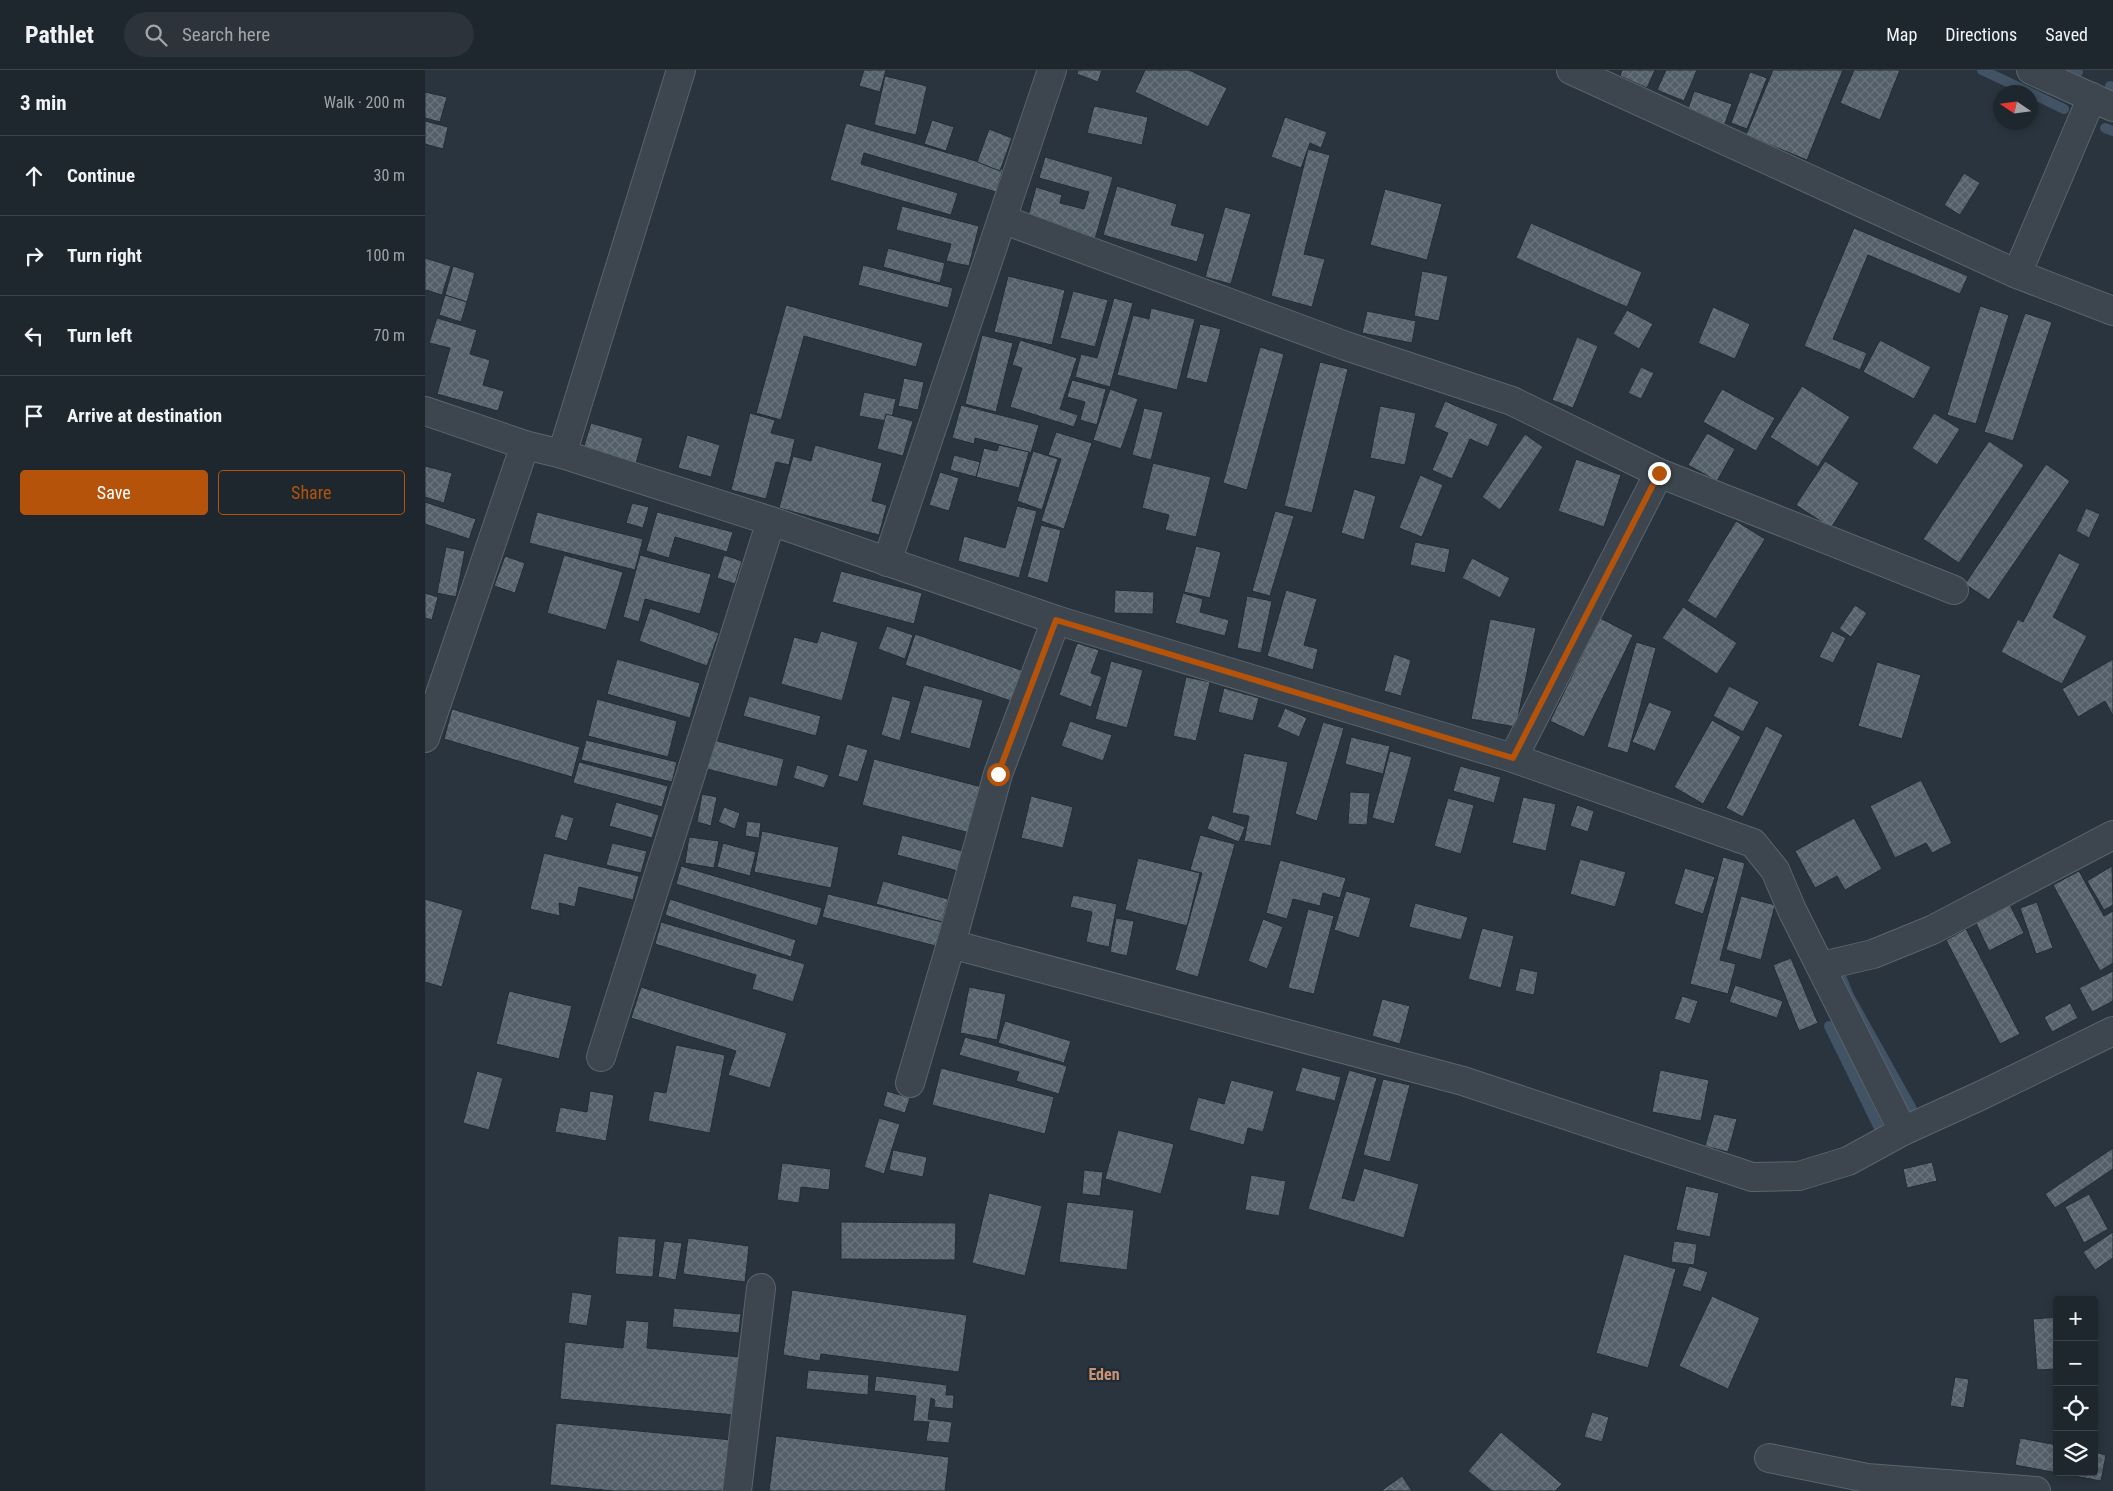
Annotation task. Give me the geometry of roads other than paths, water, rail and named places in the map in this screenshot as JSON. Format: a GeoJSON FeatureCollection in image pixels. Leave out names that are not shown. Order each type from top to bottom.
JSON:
{"type":"FeatureCollection","features":[{"type":"Feature","properties":{"kind":"street"},"geometry":{"type":"LineString","coordinates":[[562,454],[681,70]]}},
{"type":"Feature","properties":{"kind":"street"},"geometry":{"type":"LineString","coordinates":[[887,562],[1052,70]]}},
{"type":"Feature","properties":{"kind":"street"},"geometry":{"type":"LineString","coordinates":[[1571,70],[2017,274],[2113,311]]}},
{"type":"Feature","properties":{"kind":"street"},"geometry":{"type":"LineString","coordinates":[[2017,274],[2102,102],[2031,70]]}},
{"type":"Feature","properties":{"kind":"street"},"geometry":{"type":"LineString","coordinates":[[1002,219],[1346,346],[1512,401],[1659,473],[1954,590]]}},
{"type":"Feature","properties":{"kind":"street"},"geometry":{"type":"LineString","coordinates":[[425,411],[525,445],[562,454],[771,522],[1056,620],[1513,758],[1753,843],[1775,870],[1792,910],[1903,1132]]}},
{"type":"Feature","properties":{"kind":"street"},"geometry":{"type":"LineString","coordinates":[[425,738],[525,445]]}},
{"type":"Feature","properties":{"kind":"street"},"geometry":{"type":"LineString","coordinates":[[1513,758],[1659,473]]}},
{"type":"Feature","properties":{"kind":"street"},"geometry":{"type":"LineString","coordinates":[[601,1057],[771,522]]}},
{"type":"Feature","properties":{"kind":"street"},"geometry":{"type":"LineString","coordinates":[[910,1083],[998,774],[1056,620]]}},
{"type":"Feature","properties":{"kind":"street"},"geometry":{"type":"LineString","coordinates":[[1821,966],[1873,954],[1932,930],[2113,835]]}},
{"type":"Feature","properties":{"kind":"street"},"geometry":{"type":"LineString","coordinates":[[951,944],[1463,1082],[1752,1177],[1799,1176],[1848,1161],[1903,1132],[2113,1031]]}},
{"type":"Feature","properties":{"kind":"street"},"geometry":{"type":"LineString","coordinates":[[737,1491],[761,1288]]}},
{"type":"Feature","properties":{"kind":"street"},"geometry":{"type":"LineString","coordinates":[[1769,1458],[1867,1478],[2036,1491]]}},
{"type":"Feature","properties":{"kind":"waterway"},"geometry":{"type":"LineString","coordinates":[[1982,70],[2014,85]]}},
{"type":"Feature","properties":{"kind":"waterway"},"geometry":{"type":"LineString","coordinates":[[2073,70],[2078,72]]}},
{"type":"Feature","properties":{"kind":"waterway"},"geometry":{"type":"LineString","coordinates":[[2038,96],[2064,109]]}},
{"type":"Feature","properties":{"kind":"waterway"},"geometry":{"type":"LineString","coordinates":[[2105,128],[2113,131]]}},
{"type":"Feature","properties":{"kind":"waterway"},"geometry":{"type":"LineString","coordinates":[[1841,976],[1849,996],[1912,1109]]}},
{"type":"Feature","properties":{"kind":"waterway"},"geometry":{"type":"LineString","coordinates":[[1829,1026],[1879,1128]]}},
{"type":"Feature","properties":{"kind":"district","name":"Eden"},"geometry":{"type":"Point","coordinates":[1104,1374]}}]}
